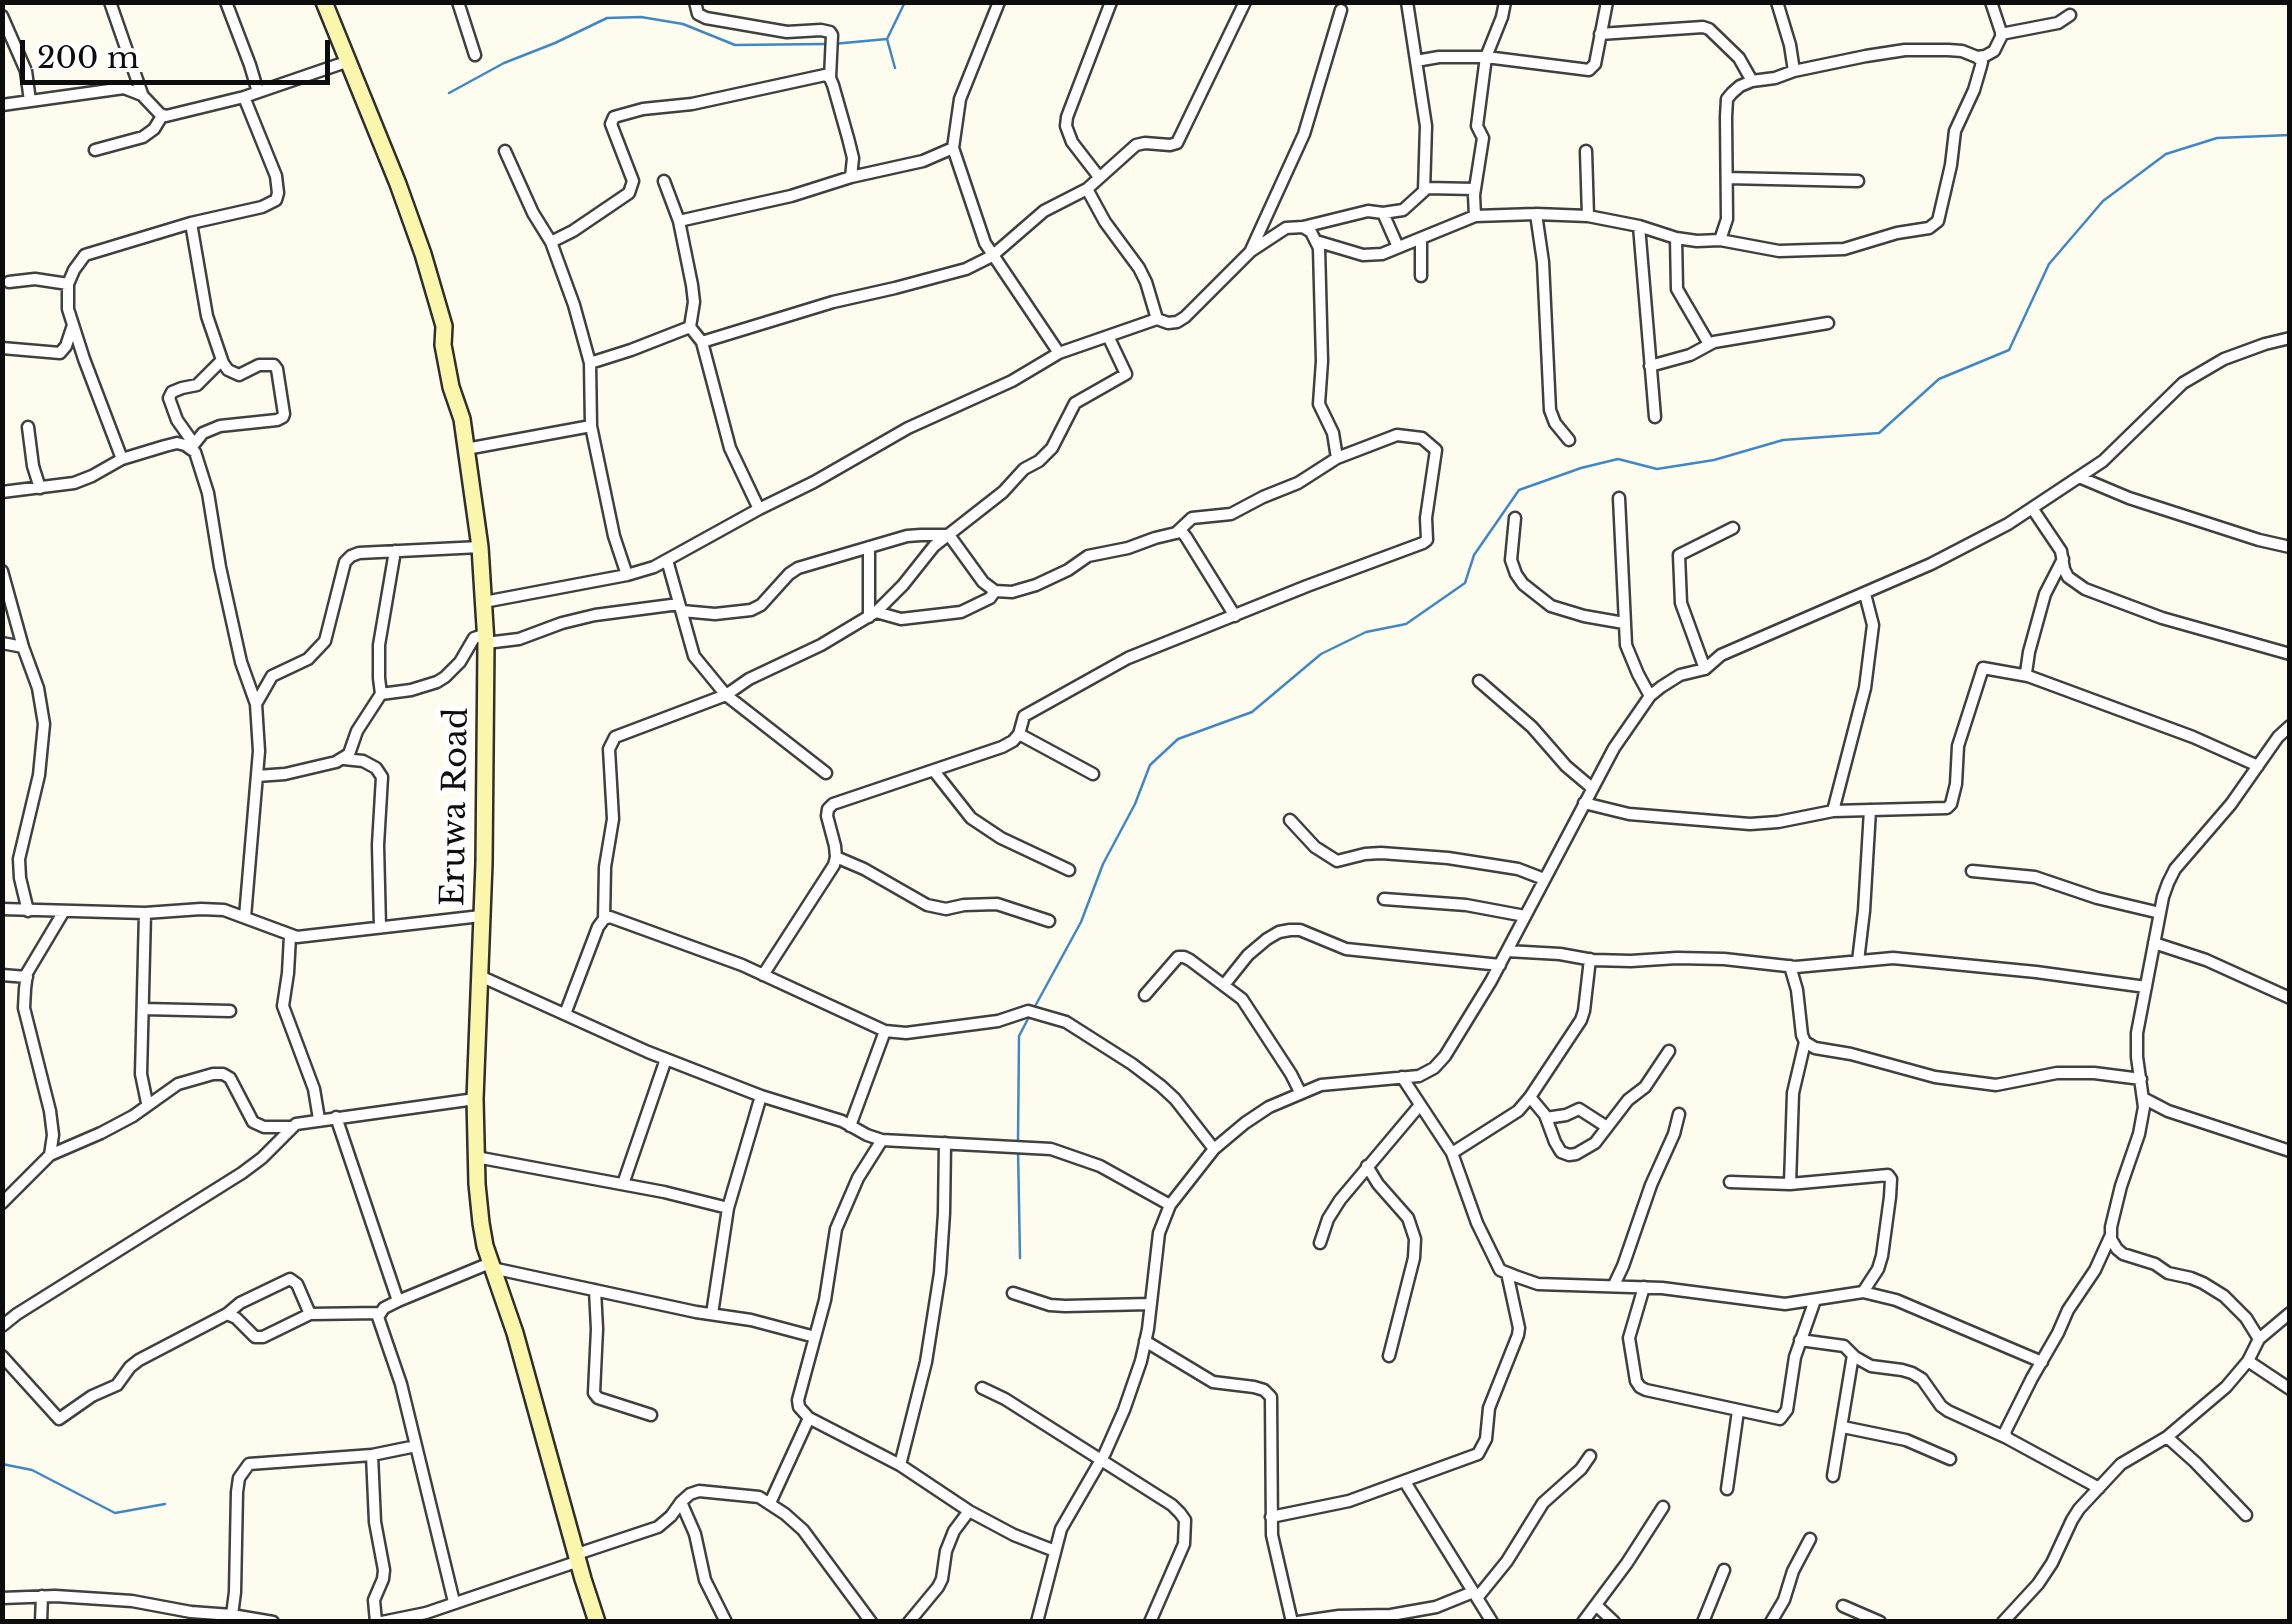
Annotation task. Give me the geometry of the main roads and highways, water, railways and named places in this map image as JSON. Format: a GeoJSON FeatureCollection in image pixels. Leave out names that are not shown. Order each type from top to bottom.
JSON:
{"type":"FeatureCollection","features":[{"type":"Feature","properties":{"kind":"main road","name":"Eruwa Road"},"geometry":{"type":"LineString","coordinates":[[324,2],[423,254],[444,326],[443,345],[462,419],[480,547],[486,638],[476,1099],[481,1223],[597,1622]]}},
{"type":"Feature","properties":{"kind":"waterway"},"geometry":{"type":"LineString","coordinates":[[895,68],[887,39],[905,2]]}},
{"type":"Feature","properties":{"kind":"waterway"},"geometry":{"type":"LineString","coordinates":[[449,93],[504,63],[607,18],[641,17],[683,24],[735,45],[825,44]]}},
{"type":"Feature","properties":{"kind":"waterway"},"geometry":{"type":"LineString","coordinates":[[833,44],[887,39]]}},
{"type":"Feature","properties":{"kind":"waterway"},"geometry":{"type":"LineString","coordinates":[[1033,1010],[1081,922],[1103,864],[1135,804],[1150,765],[1178,739],[1252,712],[1321,654],[1366,632],[1406,624],[1465,583],[1474,555],[1519,490],[1618,459],[1657,469],[1714,460],[1783,440],[1879,433],[1939,379],[2009,350],[2049,264],[2103,201],[2166,154],[2217,138],[2290,135]]}},
{"type":"Feature","properties":{"kind":"waterway"},"geometry":{"type":"LineString","coordinates":[[1018,1141],[1019,1036],[1029,1017]]}},
{"type":"Feature","properties":{"kind":"waterway"},"geometry":{"type":"LineString","coordinates":[[1018,1149],[1020,1258]]}},
{"type":"Feature","properties":{"kind":"waterway"},"geometry":{"type":"LineString","coordinates":[[2,1464],[32,1470],[115,1513],[165,1504]]}}]}
